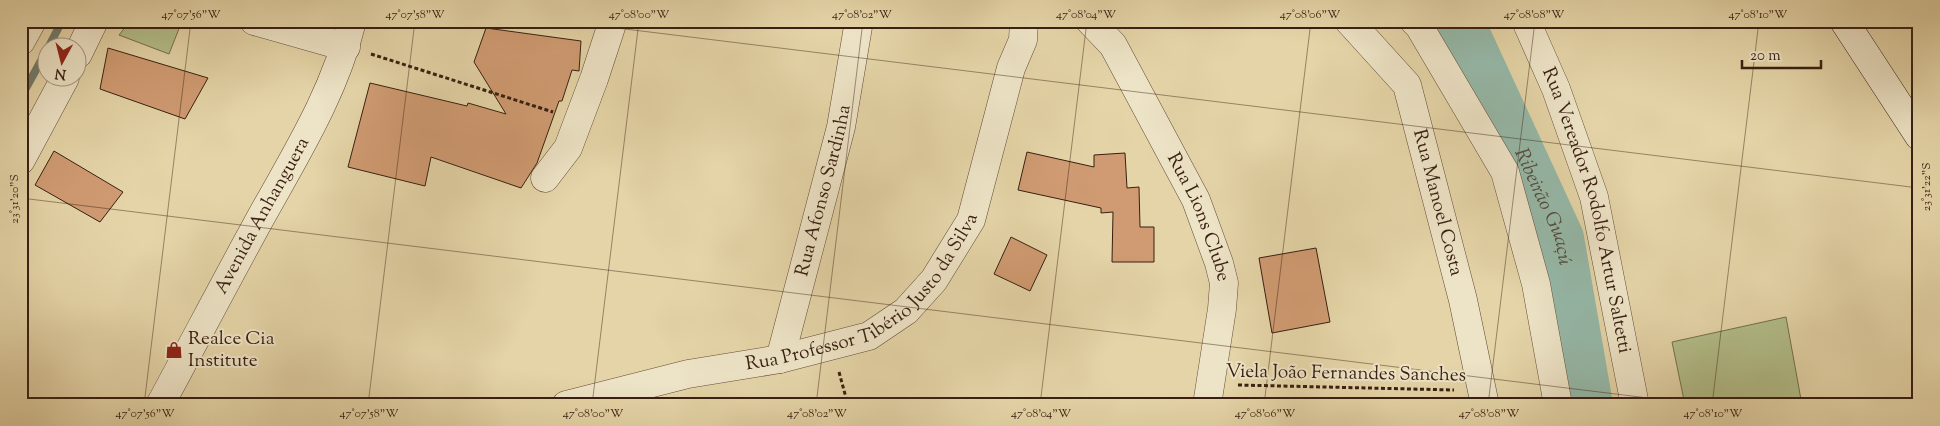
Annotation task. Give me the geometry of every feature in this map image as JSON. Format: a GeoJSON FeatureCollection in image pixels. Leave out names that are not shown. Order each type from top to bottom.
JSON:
{"type":"FeatureCollection","features":[{"type":"Feature","properties":{"kind":"street"},"geometry":{"type":"LineString","coordinates":[[21,41],[32,21]]}},
{"type":"Feature","properties":{"kind":"street"},"geometry":{"type":"LineString","coordinates":[[86,38],[94,21]]}},
{"type":"Feature","properties":{"kind":"street"},"geometry":{"type":"LineString","coordinates":[[254,21],[349,34]]}},
{"type":"Feature","properties":{"kind":"street"},"geometry":{"type":"LineString","coordinates":[[545,178],[568,148],[613,21]]}},
{"type":"Feature","properties":{"kind":"street","name":"Rua Afonso Sardinha"},"geometry":{"type":"LineString","coordinates":[[780,358],[841,127],[859,21]]}},
{"type":"Feature","properties":{"kind":"street","name":"Rua Professor Tibério Justo da Silva"},"geometry":{"type":"LineString","coordinates":[[566,405],[688,374],[780,358],[869,336],[906,311],[934,280],[971,220],[1011,68],[1023,31],[1044,21]]}},
{"type":"Feature","properties":{"kind":"street","name":"Rua Lions Clube"},"geometry":{"type":"LineString","coordinates":[[1090,21],[1112,33],[1196,200],[1219,263],[1224,283],[1208,394]]}},
{"type":"Feature","properties":{"kind":"street","name":"Rua Manoel Costa"},"geometry":{"type":"LineString","coordinates":[[1348,21],[1407,84],[1463,300],[1484,398]]}},
{"type":"Feature","properties":{"kind":"street"},"geometry":{"type":"LineString","coordinates":[[1414,21],[1424,34],[1505,172],[1536,284],[1558,405]]}},
{"type":"Feature","properties":{"kind":"street","name":"Rua Vereador Rodolfo Artur Saltetti"},"geometry":{"type":"LineString","coordinates":[[1526,21],[1556,89],[1594,197],[1635,405]]}},
{"type":"Feature","properties":{"kind":"street"},"geometry":{"type":"LineString","coordinates":[[1844,21],[1919,136]]}},
{"type":"Feature","properties":{"kind":"street","name":"Avenida Anhanguera"},"geometry":{"type":"LineString","coordinates":[[160,405],[323,106],[349,34]]}},
{"type":"Feature","properties":{"kind":"street"},"geometry":{"type":"LineString","coordinates":[[21,160],[60,88]]}},
{"type":"Feature","properties":{"kind":"street"},"geometry":{"type":"LineString","coordinates":[[1187,405],[1208,394]]}},
{"type":"Feature","properties":{"kind":"path"},"geometry":{"type":"LineString","coordinates":[[349,34],[579,120]]}},
{"type":"Feature","properties":{"kind":"path"},"geometry":{"type":"LineString","coordinates":[[831,345],[848,405]]}},
{"type":"Feature","properties":{"kind":"path","name":"Viela João Fernandes Sanches"},"geometry":{"type":"LineString","coordinates":[[1208,394],[1484,398]]}},
{"type":"Feature","properties":{"kind":"green space"},"geometry":{"type":"Polygon","coordinates":[[[130,21],[182,21],[169,54],[119,35],[130,21]]]}},
{"type":"Feature","properties":{"kind":"green space"},"geometry":{"type":"Polygon","coordinates":[[[1786,317],[1802,405],[1685,405],[1672,342],[1786,317]]]}},
{"type":"Feature","properties":{"kind":"building"},"geometry":{"type":"Polygon","coordinates":[[[486,28],[581,41],[579,71],[572,70],[562,101],[559,101],[537,163],[521,188],[431,157],[425,186],[348,167],[370,83],[467,106],[468,103],[506,114],[474,62],[486,28]]]}},
{"type":"Feature","properties":{"kind":"building"},"geometry":{"type":"Polygon","coordinates":[[[108,48],[208,78],[185,119],[100,89],[108,48]]]}},
{"type":"Feature","properties":{"kind":"building"},"geometry":{"type":"Polygon","coordinates":[[[54,151],[123,192],[100,222],[35,185],[54,151]]]}},
{"type":"Feature","properties":{"kind":"building"},"geometry":{"type":"Polygon","coordinates":[[[1027,152],[1094,167],[1094,155],[1125,153],[1127,188],[1139,187],[1140,227],[1154,227],[1154,262],[1112,262],[1113,212],[1101,213],[1101,208],[1018,190],[1027,152]]]}},
{"type":"Feature","properties":{"kind":"building"},"geometry":{"type":"Polygon","coordinates":[[[1011,237],[1047,255],[1030,291],[994,274],[1011,237]]]}},
{"type":"Feature","properties":{"kind":"building"},"geometry":{"type":"Polygon","coordinates":[[[1316,248],[1330,322],[1272,333],[1259,258],[1316,248]]]}},
{"type":"Feature","properties":{"kind":"waterway"},"geometry":{"type":"LineString","coordinates":[[53,38],[62,21]]}},
{"type":"Feature","properties":{"kind":"waterway","name":"Ribeirão Guaçú"},"geometry":{"type":"LineString","coordinates":[[1460,21],[1560,238],[1589,405]]}},
{"type":"Feature","properties":{"kind":"waterway"},"geometry":{"type":"LineString","coordinates":[[21,97],[38,66]]}},
{"type":"Feature","properties":{"kind":"place","name":"Realce Cia Institute"},"geometry":{"type":"Point","coordinates":[174,350]}}]}
